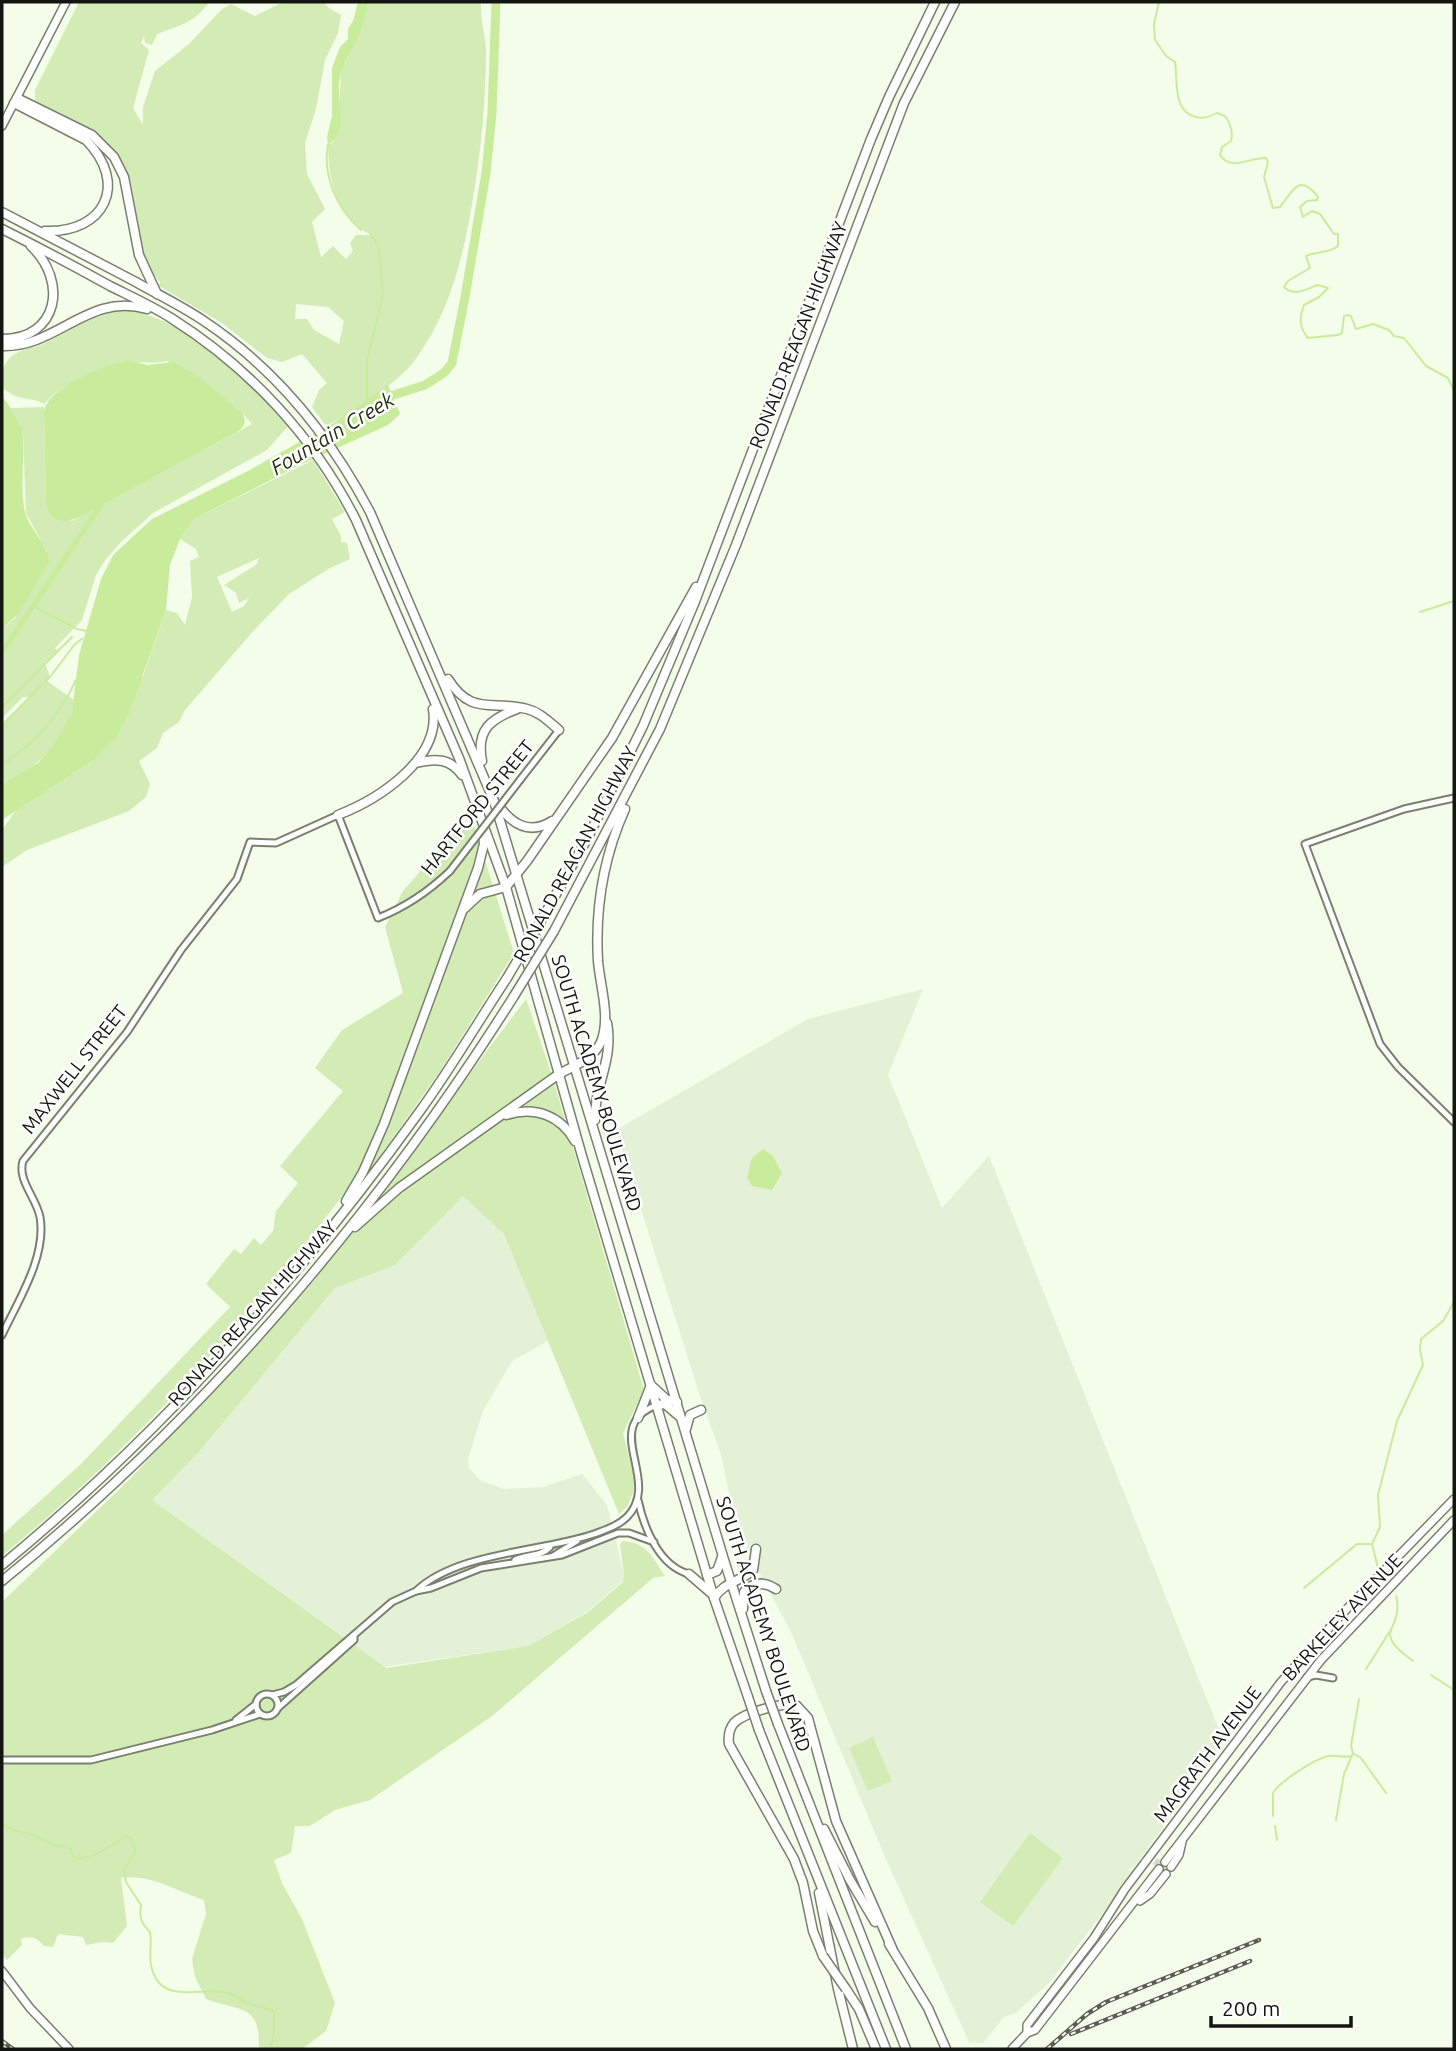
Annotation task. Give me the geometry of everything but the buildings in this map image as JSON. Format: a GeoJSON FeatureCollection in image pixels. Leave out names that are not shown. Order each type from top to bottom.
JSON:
{"type":"FeatureCollection","features":[{"type":"Feature","properties":{"kind":"highway","name":"RONALD REAGAN HIGHWAY"},"geometry":{"type":"LineString","coordinates":[[2,1565],[100,1478],[182,1398],[239,1336],[386,1157],[507,978],[587,839],[643,726],[695,604],[876,128],[935,2]]}},
{"type":"Feature","properties":{"kind":"highway","name":"RONALD REAGAN HIGHWAY"},"geometry":{"type":"LineString","coordinates":[[2,1581],[88,1506],[168,1429],[311,1276],[429,1122],[514,996],[554,931],[660,729],[713,602],[904,103],[955,2]]}},
{"type":"Feature","properties":{"kind":"highway"},"geometry":{"type":"LineString","coordinates":[[15,100],[78,135],[95,149],[105,167],[107,192],[103,206],[95,215],[76,229],[39,231]]}},
{"type":"Feature","properties":{"kind":"highway"},"geometry":{"type":"LineString","coordinates":[[15,100],[92,135],[114,157],[124,177],[139,255],[157,294]]}},
{"type":"Feature","properties":{"kind":"highway","name":"SOUTH ACADEMY BOULEVARD"},"geometry":{"type":"LineString","coordinates":[[2,212],[204,321],[251,357],[328,440],[359,491],[382,537],[486,777],[766,1691],[906,2049]]}},
{"type":"Feature","properties":{"kind":"highway","name":"SOUTH ACADEMY BOULEVARD"},"geometry":{"type":"LineString","coordinates":[[2,229],[170,318],[229,362],[293,423],[316,452],[348,503],[368,542],[475,799],[506,887],[582,1156],[714,1598],[760,1730],[886,2049]]}},
{"type":"Feature","properties":{"kind":"highway"},"geometry":{"type":"LineString","coordinates":[[2,339],[18,338],[35,331],[43,323],[52,306],[52,276],[43,258],[24,239]]}},
{"type":"Feature","properties":{"kind":"highway"},"geometry":{"type":"LineString","coordinates":[[2,346],[30,344],[84,315],[114,306],[144,307],[170,318]]}},
{"type":"Feature","properties":{"kind":"highway"},"geometry":{"type":"LineString","coordinates":[[461,913],[470,901],[480,894],[506,887],[558,817],[612,738],[705,573]]}},
{"type":"Feature","properties":{"kind":"highway"},"geometry":{"type":"LineString","coordinates":[[433,656],[456,692],[463,698],[481,704],[519,708],[540,715],[559,730]]}},
{"type":"Feature","properties":{"kind":"highway"},"geometry":{"type":"LineString","coordinates":[[338,815],[374,798],[416,763],[433,734],[435,720],[427,685]]}},
{"type":"Feature","properties":{"kind":"highway"},"geometry":{"type":"LineString","coordinates":[[486,777],[480,744],[484,731],[494,719],[519,708]]}},
{"type":"Feature","properties":{"kind":"highway"},"geometry":{"type":"LineString","coordinates":[[416,763],[432,759],[450,763],[460,772],[475,799]]}},
{"type":"Feature","properties":{"kind":"highway"},"geometry":{"type":"LineString","coordinates":[[596,1134],[597,1099],[610,1045],[598,939],[601,890],[616,830],[645,759]]}},
{"type":"Feature","properties":{"kind":"highway"},"geometry":{"type":"LineString","coordinates":[[494,801],[508,818],[526,828],[545,825],[558,817]]}},
{"type":"Feature","properties":{"kind":"highway"},"geometry":{"type":"LineString","coordinates":[[306,1257],[363,1172],[384,1124],[482,854],[484,844],[481,817]]}},
{"type":"Feature","properties":{"kind":"highway"},"geometry":{"type":"LineString","coordinates":[[506,887],[517,893],[526,904]]}},
{"type":"Feature","properties":{"kind":"highway"},"geometry":{"type":"LineString","coordinates":[[311,1276],[359,1223],[391,1195],[559,1074],[593,1054],[601,1042],[604,1008]]}},
{"type":"Feature","properties":{"kind":"highway"},"geometry":{"type":"LineString","coordinates":[[497,1118],[521,1111],[550,1115],[568,1130],[582,1156]]}},
{"type":"Feature","properties":{"kind":"highway"},"geometry":{"type":"LineString","coordinates":[[638,1418],[651,1385],[666,1399],[677,1402]]}},
{"type":"Feature","properties":{"kind":"highway"},"geometry":{"type":"LineString","coordinates":[[657,1405],[665,1404],[671,1407],[683,1422]]}},
{"type":"Feature","properties":{"kind":"highway"},"geometry":{"type":"LineString","coordinates":[[686,1432],[690,1415],[701,1410]]}},
{"type":"Feature","properties":{"kind":"highway"},"geometry":{"type":"LineString","coordinates":[[689,1574],[706,1587],[714,1598],[720,1589],[749,1573],[755,1563],[756,1549]]}},
{"type":"Feature","properties":{"kind":"highway"},"geometry":{"type":"LineString","coordinates":[[707,1575],[720,1567],[724,1559],[736,1572],[749,1573]]}},
{"type":"Feature","properties":{"kind":"highway"},"geometry":{"type":"LineString","coordinates":[[743,1619],[743,1598],[748,1588],[763,1583],[776,1589]]}},
{"type":"Feature","properties":{"kind":"highway"},"geometry":{"type":"LineString","coordinates":[[876,2049],[859,2009],[823,1956],[813,1931],[803,1883],[794,1859],[729,1744],[730,1730],[736,1721],[781,1704],[797,1706],[808,1718],[836,1821],[892,1948]]}},
{"type":"Feature","properties":{"kind":"highway"},"geometry":{"type":"LineString","coordinates":[[799,1779],[849,1880],[928,2008],[946,2048]]}},
{"type":"Feature","properties":{"kind":"highway"},"geometry":{"type":"LineString","coordinates":[[806,1850],[823,1910],[853,2049]]}},
{"type":"Feature","properties":{"kind":"main road"},"geometry":{"type":"LineString","coordinates":[[2,126],[66,2]]}},
{"type":"Feature","properties":{"kind":"main road","name":"MAGRATH AVENUE"},"geometry":{"type":"LineString","coordinates":[[1012,2049],[1027,2033],[1027,2025],[1094,1938],[1125,1889],[1281,1682],[1339,1617],[1454,1499]]}},
{"type":"Feature","properties":{"kind":"main road","name":"BARKELEY AVENUE"},"geometry":{"type":"LineString","coordinates":[[1129,1907],[1150,1894],[1172,1846],[1182,1840],[1307,1677],[1454,1520]]}},
{"type":"Feature","properties":{"kind":"main road","name":"BARKELEY AVENUE"},"geometry":{"type":"LineString","coordinates":[[1027,2033],[1035,2030],[1163,1866],[1179,1855],[1182,1840]]}},
{"type":"Feature","properties":{"kind":"main road"},"geometry":{"type":"LineString","coordinates":[[2,1971],[30,2008],[69,2049]]}},
{"type":"Feature","properties":{"kind":"street","name":"HARTFORD STREET"},"geometry":{"type":"LineString","coordinates":[[338,815],[378,918],[404,908],[430,890],[450,871],[559,730]]}},
{"type":"Feature","properties":{"kind":"street"},"geometry":{"type":"LineString","coordinates":[[1454,798],[1404,809],[1305,844],[1380,1044],[1394,1063],[1454,1122]]}},
{"type":"Feature","properties":{"kind":"street","name":"MAXWELL STREET"},"geometry":{"type":"LineString","coordinates":[[2,1335],[36,1258],[41,1230],[37,1206],[22,1176],[23,1161],[127,1032],[181,950],[237,879],[250,842],[276,843],[338,815]]}},
{"type":"Feature","properties":{"kind":"street"},"geometry":{"type":"LineString","coordinates":[[657,1405],[644,1411],[631,1426],[630,1442],[639,1481],[638,1500],[646,1529],[654,1542],[671,1566],[689,1574]]}},
{"type":"Feature","properties":{"kind":"street"},"geometry":{"type":"LineString","coordinates":[[416,1591],[427,1580],[479,1560],[550,1547],[579,1539],[623,1521],[638,1500]]}},
{"type":"Feature","properties":{"kind":"street"},"geometry":{"type":"LineString","coordinates":[[224,1726],[256,1704],[261,1695],[284,1692],[296,1685],[392,1602],[416,1591],[431,1588],[481,1568],[573,1552],[618,1533],[629,1533],[654,1542]]}},
{"type":"Feature","properties":{"kind":"street"},"geometry":{"type":"LineString","coordinates":[[551,1557],[579,1539]]}},
{"type":"Feature","properties":{"kind":"street"},"geometry":{"type":"LineString","coordinates":[[512,1562],[550,1547]]}},
{"type":"Feature","properties":{"kind":"street"},"geometry":{"type":"LineString","coordinates":[[2,1760],[91,1760],[224,1726],[260,1714],[271,1716],[354,1640],[354,1635]]}},
{"type":"Feature","properties":{"kind":"street"},"geometry":{"type":"LineString","coordinates":[[1307,1677],[1316,1675],[1333,1678]]}},
{"type":"Feature","properties":{"kind":"street"},"geometry":{"type":"LineString","coordinates":[[272,1695],[277,1700],[278,1708]]}},
{"type":"Feature","properties":{"kind":"street"},"geometry":{"type":"LineString","coordinates":[[256,1704],[260,1714]]}},
{"type":"Feature","properties":{"kind":"shaded area"},"geometry":{"type":"Polygon","coordinates":[[[79,2],[209,2],[192,19],[157,34],[152,45],[145,43],[144,36],[141,43],[149,50],[133,108],[143,125],[143,107],[155,71],[189,44],[222,9],[231,4],[255,16],[283,2],[324,2],[341,15],[338,33],[325,60],[316,109],[305,143],[307,174],[325,209],[312,222],[321,257],[333,246],[346,259],[353,251],[350,243],[356,235],[371,235],[350,219],[336,196],[330,171],[328,144],[332,143],[338,134],[341,72],[360,32],[368,2],[481,2],[486,49],[485,83],[480,152],[471,209],[462,255],[448,299],[415,360],[386,388],[326,426],[312,407],[319,390],[327,383],[302,354],[282,362],[267,358],[222,323],[159,286],[160,282],[146,266],[131,184],[119,156],[97,133],[35,103],[35,90],[79,2]],[[296,304],[295,319],[307,319],[314,330],[339,344],[344,321],[328,307],[296,304]]]}},
{"type":"Feature","properties":{"kind":"shaded area"},"geometry":{"type":"Polygon","coordinates":[[[128,310],[174,326],[216,354],[255,389],[289,425],[267,450],[153,513],[106,559],[96,575],[82,620],[55,648],[58,651],[45,662],[50,677],[47,681],[74,700],[66,727],[38,762],[2,785],[2,725],[30,697],[23,697],[2,718],[2,629],[15,618],[47,552],[26,513],[23,433],[11,408],[44,407],[46,503],[72,521],[252,424],[242,413],[167,361],[124,364],[99,371],[61,389],[45,404],[15,396],[4,389],[3,369],[16,353],[43,344],[94,318],[128,310]]]}},
{"type":"Feature","properties":{"kind":"shaded area"},"geometry":{"type":"Polygon","coordinates":[[[313,460],[345,512],[332,519],[341,536],[341,542],[347,543],[350,559],[328,569],[289,594],[185,710],[179,722],[163,733],[157,748],[139,761],[150,784],[146,797],[129,811],[27,850],[2,867],[2,830],[16,810],[34,797],[143,676],[166,610],[177,613],[185,625],[192,597],[190,561],[199,557],[196,549],[180,539],[194,519],[313,460]],[[259,558],[217,577],[232,612],[244,606],[249,598],[239,603],[236,593],[224,585],[257,564],[259,558]]]}},
{"type":"Feature","properties":{"kind":"shaded area"},"geometry":{"type":"Polygon","coordinates":[[[473,822],[514,953],[439,1073],[365,1177],[349,1187],[229,1335],[97,1472],[2,1556],[2,1535],[81,1464],[230,1307],[206,1284],[234,1249],[241,1254],[254,1238],[261,1245],[273,1231],[276,1211],[298,1183],[280,1166],[343,1091],[315,1068],[342,1030],[403,993],[385,927],[403,891],[454,833],[473,822]]]}},
{"type":"Feature","properties":{"kind":"shaded area"},"geometry":{"type":"Polygon","coordinates":[[[923,989],[888,1075],[942,1208],[989,1156],[1224,1742],[1135,1866],[1128,1870],[1132,1871],[1049,1983],[1017,2012],[1004,2017],[983,2043],[969,2042],[885,1857],[792,1634],[748,1551],[730,1496],[721,1455],[616,1130],[808,1019],[923,989]]]}},
{"type":"Feature","properties":{"kind":"shaded area"},"geometry":{"type":"Polygon","coordinates":[[[526,999],[551,1072],[644,1390],[623,1433],[636,1485],[627,1507],[619,1514],[504,1234],[463,1196],[395,1265],[335,1288],[199,1452],[152,1500],[386,1668],[528,1646],[588,1612],[623,1582],[620,1544],[623,1541],[644,1548],[665,1576],[653,1578],[492,1716],[370,1800],[335,1810],[310,1826],[295,1826],[291,1853],[274,1860],[282,1883],[302,1919],[335,2003],[326,2031],[302,2049],[259,2049],[256,2024],[252,2016],[238,2008],[206,1999],[195,1977],[192,1959],[206,1914],[204,1900],[153,1880],[121,1878],[127,1926],[113,1943],[86,1945],[83,1937],[58,1934],[53,1947],[44,1946],[36,1939],[28,1937],[21,1939],[22,1945],[7,1960],[2,1954],[2,1602],[129,1480],[313,1282],[526,999]]]}},
{"type":"Feature","properties":{"kind":"shaded area"},"geometry":{"type":"Polygon","coordinates":[[[463,1195],[504,1234],[548,1341],[512,1361],[483,1411],[468,1459],[469,1468],[481,1481],[504,1489],[543,1487],[582,1474],[607,1505],[624,1573],[623,1581],[588,1611],[528,1646],[383,1667],[152,1500],[199,1452],[335,1288],[395,1265],[463,1195]]]}},
{"type":"Feature","properties":{"kind":"shaded area"},"geometry":{"type":"Polygon","coordinates":[[[873,1737],[892,1781],[868,1791],[849,1748],[873,1737]]]}},
{"type":"Feature","properties":{"kind":"shaded area"},"geometry":{"type":"Polygon","coordinates":[[[1030,1833],[1063,1858],[1013,1926],[980,1902],[1030,1833]]]}},
{"type":"Feature","properties":{"kind":"water"},"geometry":{"type":"Polygon","coordinates":[[[358,2],[368,2],[361,29],[340,77],[341,126],[335,140],[328,144],[332,116],[332,68],[340,47],[348,39],[348,29],[358,2]]]}},
{"type":"Feature","properties":{"kind":"water"},"geometry":{"type":"Polygon","coordinates":[[[129,361],[148,365],[174,362],[203,380],[242,413],[245,421],[243,426],[237,432],[82,516],[65,521],[55,519],[46,503],[44,413],[47,404],[79,378],[107,366],[129,361]]]}},
{"type":"Feature","properties":{"kind":"water"},"geometry":{"type":"Polygon","coordinates":[[[388,385],[400,414],[388,425],[300,465],[194,519],[180,539],[170,565],[166,610],[129,713],[116,738],[97,757],[2,820],[2,785],[38,763],[55,743],[72,712],[79,655],[101,579],[113,555],[152,519],[246,472],[335,422],[388,385]]]}},
{"type":"Feature","properties":{"kind":"water"},"geometry":{"type":"Polygon","coordinates":[[[2,397],[22,428],[25,512],[48,555],[49,562],[20,612],[2,629],[2,397]]]}},
{"type":"Feature","properties":{"kind":"water"},"geometry":{"type":"Polygon","coordinates":[[[763,1149],[773,1156],[782,1173],[772,1190],[752,1186],[747,1178],[752,1158],[763,1149]]]}},
{"type":"Feature","properties":{"kind":"waterway","name":"Fountain Creek"},"geometry":{"type":"LineString","coordinates":[[381,399],[425,385],[444,373],[452,363],[486,173],[492,113],[496,2]]}},
{"type":"Feature","properties":{"kind":"waterway"},"geometry":{"type":"LineString","coordinates":[[1159,2],[1154,24],[1155,40],[1166,56],[1175,62],[1178,94],[1183,109],[1199,118],[1217,113],[1225,116],[1232,134],[1231,141],[1222,147],[1220,155],[1224,160],[1235,163],[1266,158],[1268,162],[1264,177],[1273,208],[1280,207],[1297,187],[1306,186],[1318,197],[1317,200],[1307,201],[1300,207],[1303,217],[1312,211],[1320,214],[1334,234],[1338,234],[1338,246],[1306,256],[1310,268],[1288,281],[1284,287],[1296,292],[1318,285],[1328,288],[1319,297],[1304,305],[1301,322],[1308,338],[1342,333],[1344,316],[1351,316],[1356,329],[1373,324],[1389,330],[1394,336],[1404,338],[1426,366],[1448,378],[1454,391]]}},
{"type":"Feature","properties":{"kind":"waterway"},"geometry":{"type":"LineString","coordinates":[[328,144],[327,168],[333,191],[352,222],[361,230]]}},
{"type":"Feature","properties":{"kind":"waterway"},"geometry":{"type":"LineString","coordinates":[[367,401],[367,361],[383,294],[379,248],[371,234]]}},
{"type":"Feature","properties":{"kind":"waterway"},"geometry":{"type":"LineString","coordinates":[[2,652],[100,506]]}},
{"type":"Feature","properties":{"kind":"waterway"},"geometry":{"type":"LineString","coordinates":[[1420,612],[1454,601]]}},
{"type":"Feature","properties":{"kind":"waterway"},"geometry":{"type":"LineString","coordinates":[[37,608],[77,629],[87,631]]}},
{"type":"Feature","properties":{"kind":"waterway"},"geometry":{"type":"LineString","coordinates":[[2,707],[72,637]]}},
{"type":"Feature","properties":{"kind":"waterway"},"geometry":{"type":"LineString","coordinates":[[2,725],[50,677],[75,644],[82,639]]}},
{"type":"Feature","properties":{"kind":"waterway","name":"Fountain Creek"},"geometry":{"type":"LineString","coordinates":[[2,765],[25,748],[45,728],[76,680]]}},
{"type":"Feature","properties":{"kind":"waterway"},"geometry":{"type":"LineString","coordinates":[[1378,1568],[1372,1544],[1380,1527],[1378,1495],[1397,1421],[1423,1365],[1421,1339],[1443,1321],[1454,1302]]}},
{"type":"Feature","properties":{"kind":"waterway"},"geometry":{"type":"LineString","coordinates":[[1304,1588],[1357,1544],[1371,1544]]}},
{"type":"Feature","properties":{"kind":"waterway"},"geometry":{"type":"LineString","coordinates":[[1396,1596],[1396,1617],[1390,1636],[1400,1650],[1413,1661]]}},
{"type":"Feature","properties":{"kind":"waterway"},"geometry":{"type":"LineString","coordinates":[[1366,1669],[1390,1631]]}},
{"type":"Feature","properties":{"kind":"waterway"},"geometry":{"type":"LineString","coordinates":[[1431,1675],[1454,1690]]}},
{"type":"Feature","properties":{"kind":"waterway"},"geometry":{"type":"LineString","coordinates":[[1336,1820],[1344,1774],[1353,1753],[1351,1746],[1359,1699]]}},
{"type":"Feature","properties":{"kind":"waterway"},"geometry":{"type":"LineString","coordinates":[[1354,1754],[1361,1758],[1386,1793]]}},
{"type":"Feature","properties":{"kind":"waterway"},"geometry":{"type":"LineString","coordinates":[[1273,1816],[1273,1793],[1290,1777],[1323,1758],[1351,1756]]}},
{"type":"Feature","properties":{"kind":"waterway"},"geometry":{"type":"LineString","coordinates":[[2,1823],[13,1830],[70,1848],[74,1858],[95,1855],[126,1836],[130,1837],[136,1851],[124,1870],[126,1882],[141,1905],[141,1920],[150,1932],[150,1961],[155,1977],[162,1986],[170,1990],[232,1994],[247,2003],[274,2011],[274,2033],[270,2049]]}},
{"type":"Feature","properties":{"kind":"waterway"},"geometry":{"type":"LineString","coordinates":[[1275,1826],[1277,1840]]}},
{"type":"Feature","properties":{"kind":"tunnel"},"geometry":{"type":"LineString","coordinates":[[1156,1866],[1161,1859]]}},
{"type":"Feature","properties":{"kind":"tunnel"},"geometry":{"type":"LineString","coordinates":[[1162,1871],[1168,1864]]}},
{"type":"Feature","properties":{"kind":"railway"},"geometry":{"type":"LineString","coordinates":[[1047,2049],[1087,2014],[1106,2002],[1259,1940]]}},
{"type":"Feature","properties":{"kind":"railway"},"geometry":{"type":"LineString","coordinates":[[1071,2034],[1250,1961]]}},
{"type":"Feature","properties":{"kind":"railway"},"geometry":{"type":"LineString","coordinates":[[2,2041],[13,2049]]}}]}
